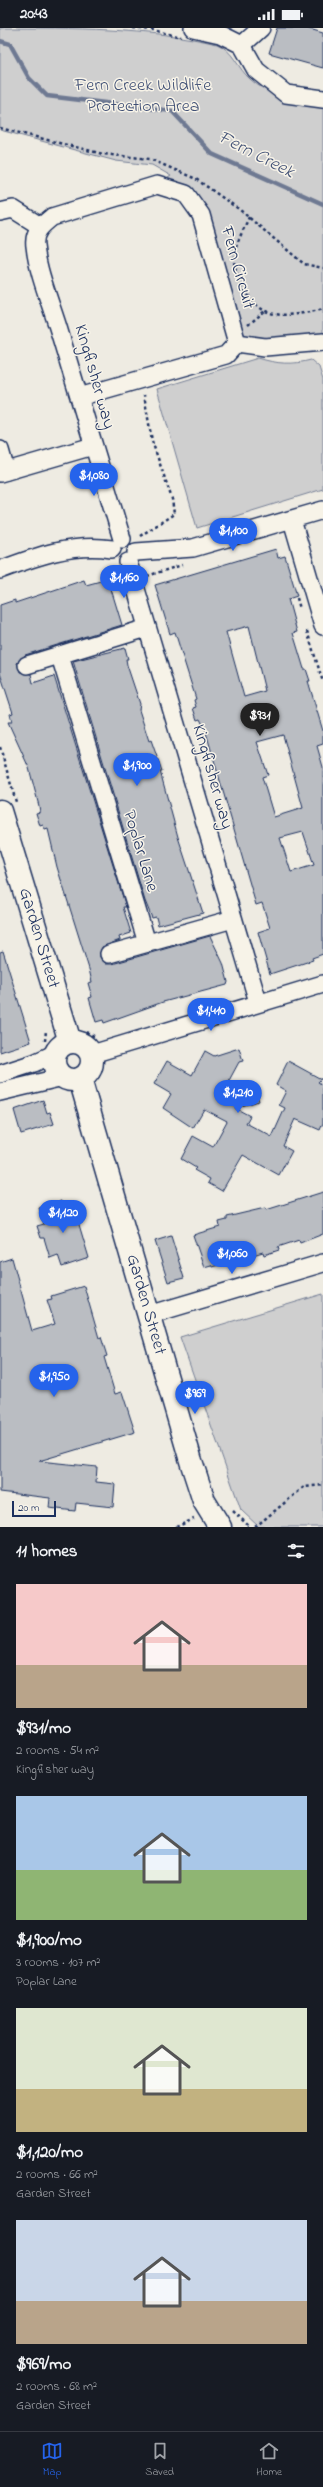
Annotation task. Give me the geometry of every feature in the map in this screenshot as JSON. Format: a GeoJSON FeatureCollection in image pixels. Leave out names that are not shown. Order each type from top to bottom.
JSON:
{"type":"FeatureCollection","features":[{"type":"Feature","properties":{"kind":"street"},"geometry":{"type":"LineString","coordinates":[[242,45],[261,28]]}},
{"type":"Feature","properties":{"kind":"street"},"geometry":{"type":"LineString","coordinates":[[191,34],[220,34],[242,45],[256,70],[286,94],[323,99]]}},
{"type":"Feature","properties":{"kind":"street","name":"Fern Circuit"},"geometry":{"type":"LineString","coordinates":[[40,226],[52,217],[157,185],[186,194],[201,215],[236,336]]}},
{"type":"Feature","properties":{"kind":"street"},"geometry":{"type":"LineString","coordinates":[[0,212],[12,209],[40,226]]}},
{"type":"Feature","properties":{"kind":"street","name":"Kingfisher way"},"geometry":{"type":"LineString","coordinates":[[40,226],[36,235],[35,246],[93,446],[126,549],[147,628],[258,1002]]}},
{"type":"Feature","properties":{"kind":"street"},"geometry":{"type":"LineString","coordinates":[[79,397],[141,378],[226,355],[236,336],[265,347],[323,342]]}},
{"type":"Feature","properties":{"kind":"street"},"geometry":{"type":"LineString","coordinates":[[0,450],[3,472],[93,446]]}},
{"type":"Feature","properties":{"kind":"street"},"geometry":{"type":"LineString","coordinates":[[0,570],[62,550],[83,546],[126,549],[193,548],[323,510]]}},
{"type":"Feature","properties":{"kind":"street"},"geometry":{"type":"LineString","coordinates":[[292,520],[320,603],[323,626]]}},
{"type":"Feature","properties":{"kind":"street"},"geometry":{"type":"LineString","coordinates":[[27,665],[147,628]]}},
{"type":"Feature","properties":{"kind":"street","name":"Poplar Lane"},"geometry":{"type":"LineString","coordinates":[[60,656],[147,942]]}},
{"type":"Feature","properties":{"kind":"street","name":"Garden Street"},"geometry":{"type":"LineString","coordinates":[[0,811],[56,1046]]}},
{"type":"Feature","properties":{"kind":"street"},"geometry":{"type":"LineString","coordinates":[[109,954],[232,918]]}},
{"type":"Feature","properties":{"kind":"street"},"geometry":{"type":"LineString","coordinates":[[92,1054],[258,1002],[323,984]]}},
{"type":"Feature","properties":{"kind":"street"},"geometry":{"type":"LineString","coordinates":[[0,1074],[34,1063],[56,1046],[82,1043],[92,1054],[91,1069],[71,1078],[0,1092]]}},
{"type":"Feature","properties":{"kind":"street"},"geometry":{"type":"LineString","coordinates":[[56,1046],[54,1065],[71,1078]]}},
{"type":"Feature","properties":{"kind":"street","name":"Garden Street"},"geometry":{"type":"LineString","coordinates":[[71,1078],[149,1315],[200,1489],[220,1527]]}},
{"type":"Feature","properties":{"kind":"street"},"geometry":{"type":"LineString","coordinates":[[149,1315],[323,1263]]}},
{"type":"Feature","properties":{"kind":"path"},"geometry":{"type":"LineString","coordinates":[[133,28],[191,34]]}},
{"type":"Feature","properties":{"kind":"path"},"geometry":{"type":"LineString","coordinates":[[249,218],[234,255],[238,277],[250,301],[265,311],[287,316],[320,310],[323,307]]}},
{"type":"Feature","properties":{"kind":"path"},"geometry":{"type":"LineString","coordinates":[[236,336],[265,311]]}},
{"type":"Feature","properties":{"kind":"path"},"geometry":{"type":"LineString","coordinates":[[126,549],[174,514],[172,499],[152,441],[141,378]]}},
{"type":"Feature","properties":{"kind":"path"},"geometry":{"type":"LineString","coordinates":[[148,583],[146,576],[190,563]]}},
{"type":"Feature","properties":{"kind":"path"},"geometry":{"type":"LineString","coordinates":[[297,598],[301,613]]}},
{"type":"Feature","properties":{"kind":"path"},"geometry":{"type":"LineString","coordinates":[[306,627],[323,682]]}},
{"type":"Feature","properties":{"kind":"path"},"geometry":{"type":"LineString","coordinates":[[44,1024],[56,1046]]}},
{"type":"Feature","properties":{"kind":"path"},"geometry":{"type":"LineString","coordinates":[[255,1527],[304,1487],[323,1485]]}},
{"type":"Feature","properties":{"kind":"path"},"geometry":{"type":"LineString","coordinates":[[227,1505],[250,1527]]}},
{"type":"Feature","properties":{"kind":"path"},"geometry":{"type":"LineString","coordinates":[[176,1527],[197,1518]]}},
{"type":"Feature","properties":{"kind":"green space","name":"Fern Creek Wildlife Protection Area"},"geometry":{"type":"Polygon","coordinates":[[[0,28],[110,30],[165,35],[217,44],[223,47],[231,55],[250,79],[266,90],[285,98],[323,107],[323,336],[265,341],[243,336],[206,210],[165,180],[171,176],[152,165],[116,161],[0,130],[0,28]]]}},
{"type":"Feature","properties":{"kind":"green space"},"geometry":{"type":"Polygon","coordinates":[[[258,358],[272,362],[284,363],[297,363],[311,360],[319,367],[323,380],[323,489],[197,528],[157,389],[258,358]]]}},
{"type":"Feature","properties":{"kind":"green space"},"geometry":{"type":"Polygon","coordinates":[[[323,1294],[323,1527],[259,1527],[241,1510],[180,1337],[323,1294]]]}},
{"type":"Feature","properties":{"kind":"building"},"geometry":{"type":"Polygon","coordinates":[[[277,28],[306,28],[323,33],[323,68],[269,53],[277,28]]]}},
{"type":"Feature","properties":{"kind":"building"},"geometry":{"type":"Polygon","coordinates":[[[276,549],[278,558],[285,556],[297,596],[288,599],[297,632],[293,633],[304,669],[306,669],[310,681],[308,681],[323,731],[323,744],[317,746],[323,767],[323,954],[312,958],[313,960],[270,974],[258,932],[270,928],[262,903],[256,905],[205,729],[200,719],[197,720],[193,708],[196,707],[194,700],[196,699],[175,632],[170,634],[155,585],[276,549]],[[249,626],[226,632],[244,697],[265,691],[249,626]],[[283,735],[257,742],[268,775],[262,777],[274,817],[303,808],[283,735]],[[303,832],[280,838],[291,872],[314,865],[303,832]]]}},
{"type":"Feature","properties":{"kind":"building"},"geometry":{"type":"Polygon","coordinates":[[[108,579],[122,625],[25,655],[17,663],[20,672],[31,674],[33,683],[54,676],[126,907],[123,907],[131,933],[119,937],[120,940],[102,947],[100,957],[106,964],[112,964],[210,936],[223,963],[228,982],[227,985],[163,1002],[104,1023],[103,1020],[96,1022],[89,998],[92,997],[88,983],[92,982],[89,969],[57,867],[48,829],[45,830],[43,825],[40,826],[36,813],[40,812],[39,806],[29,768],[8,722],[12,722],[10,714],[13,713],[0,673],[0,605],[15,600],[15,603],[84,580],[86,585],[108,579]]]}},
{"type":"Feature","properties":{"kind":"building"},"geometry":{"type":"Polygon","coordinates":[[[125,648],[128,659],[126,659],[127,665],[140,704],[139,710],[149,741],[151,740],[162,771],[160,771],[178,837],[203,913],[158,925],[156,917],[152,918],[145,901],[73,661],[125,648]]]}},
{"type":"Feature","properties":{"kind":"building"},"geometry":{"type":"Polygon","coordinates":[[[3,951],[31,1042],[0,1052],[0,952],[3,951]]]}},
{"type":"Feature","properties":{"kind":"building"},"geometry":{"type":"Polygon","coordinates":[[[239,1048],[243,1061],[239,1062],[219,1099],[255,1088],[259,1101],[235,1108],[250,1116],[246,1123],[272,1137],[285,1108],[279,1105],[286,1091],[276,1085],[288,1061],[321,1079],[318,1082],[323,1085],[323,1123],[320,1130],[295,1119],[283,1146],[292,1151],[279,1175],[243,1155],[222,1191],[208,1183],[210,1179],[194,1170],[196,1168],[181,1159],[193,1136],[213,1147],[227,1121],[204,1109],[193,1128],[163,1108],[171,1094],[154,1084],[167,1061],[192,1075],[205,1051],[214,1056],[239,1048]]]}},
{"type":"Feature","properties":{"kind":"building"},"geometry":{"type":"Polygon","coordinates":[[[43,1100],[47,1113],[50,1112],[54,1124],[21,1134],[14,1110],[43,1100]]]}},
{"type":"Feature","properties":{"kind":"building"},"geometry":{"type":"Polygon","coordinates":[[[323,1192],[323,1234],[300,1243],[299,1240],[278,1247],[279,1250],[264,1255],[263,1252],[212,1267],[211,1265],[204,1267],[193,1235],[220,1227],[219,1222],[227,1220],[227,1217],[265,1208],[266,1210],[323,1192]]]}},
{"type":"Feature","properties":{"kind":"building"},"geometry":{"type":"Polygon","coordinates":[[[61,1201],[64,1211],[74,1208],[89,1258],[62,1267],[58,1255],[50,1258],[44,1238],[41,1238],[37,1226],[44,1224],[39,1208],[61,1201]]]}},
{"type":"Feature","properties":{"kind":"building"},"geometry":{"type":"Polygon","coordinates":[[[171,1236],[184,1278],[168,1282],[155,1241],[171,1236]]]}},
{"type":"Feature","properties":{"kind":"building"},"geometry":{"type":"Polygon","coordinates":[[[12,1258],[32,1331],[55,1324],[47,1300],[52,1299],[51,1296],[84,1286],[99,1338],[101,1337],[107,1356],[104,1357],[115,1394],[122,1392],[135,1432],[39,1461],[97,1467],[96,1482],[115,1484],[113,1507],[76,1503],[75,1511],[49,1508],[50,1498],[0,1492],[0,1262],[12,1258]]]}},
{"type":"Feature","properties":{"kind":"waterway","name":"Fern Creek"},"geometry":{"type":"LineString","coordinates":[[0,41],[10,44],[29,78],[47,96],[172,111],[212,154],[323,204]]}}]}
